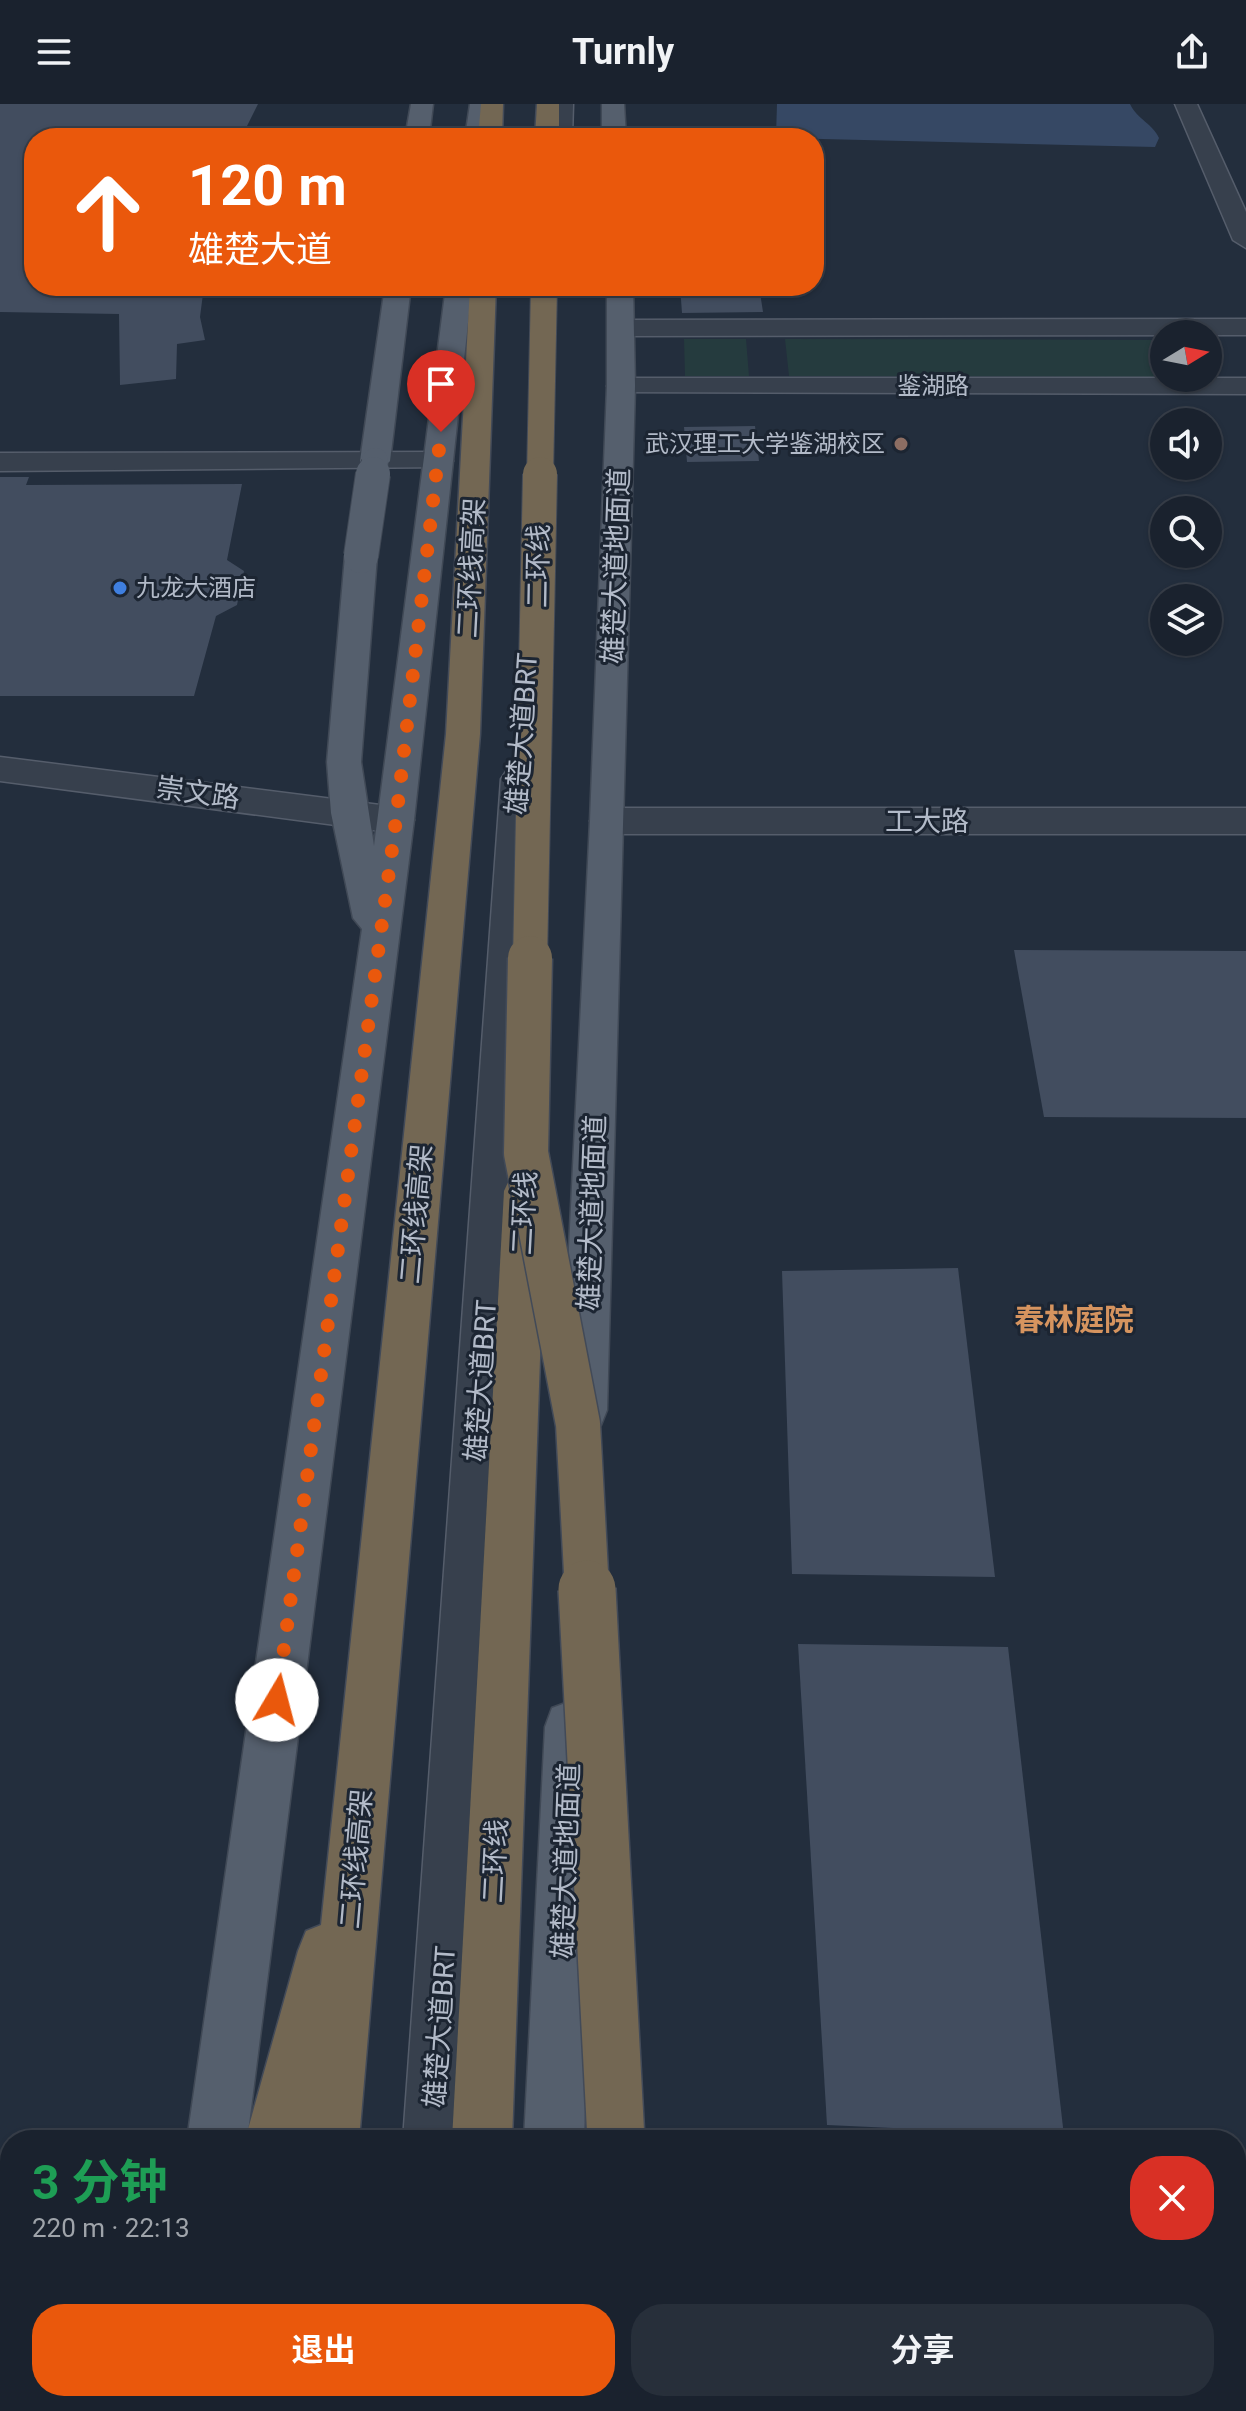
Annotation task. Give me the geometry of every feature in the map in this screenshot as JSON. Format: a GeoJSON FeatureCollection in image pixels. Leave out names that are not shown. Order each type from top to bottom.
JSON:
{"type":"FeatureCollection","features":[{"type":"Feature","properties":{"kind":"highway"},"geometry":{"type":"LineString","coordinates":[[491,128],[492,104]]}},
{"type":"Feature","properties":{"kind":"highway"},"geometry":{"type":"LineString","coordinates":[[547,128],[548,104]]}},
{"type":"Feature","properties":{"kind":"highway","name":"二环线高架"},"geometry":{"type":"LineString","coordinates":[[330,2130],[463,734],[483,296]]}},
{"type":"Feature","properties":{"kind":"highway","name":"二环线"},"geometry":{"type":"LineString","coordinates":[[482,2130],[526,1153],[544,296]]}},
{"type":"Feature","properties":{"kind":"highway"},"geometry":{"type":"LineString","coordinates":[[526,1153],[578,1424],[615,2130]]}},
{"type":"Feature","properties":{"kind":"highway"},"geometry":{"type":"LineString","coordinates":[[278,2130],[359,1829]]}},
{"type":"Feature","properties":{"kind":"main road"},"geometry":{"type":"LineString","coordinates":[[418,128],[422,104]]}},
{"type":"Feature","properties":{"kind":"main road"},"geometry":{"type":"LineString","coordinates":[[478,128],[481,104]]}},
{"type":"Feature","properties":{"kind":"main road"},"geometry":{"type":"LineString","coordinates":[[613,104],[614,128]]}},
{"type":"Feature","properties":{"kind":"main road"},"geometry":{"type":"LineString","coordinates":[[379,947],[349,813],[344,762],[361,556],[397,296]]}},
{"type":"Feature","properties":{"kind":"main road"},"geometry":{"type":"LineString","coordinates":[[218,2130],[396,820],[458,296]]}},
{"type":"Feature","properties":{"kind":"main road","name":"雄楚大道地面道"},"geometry":{"type":"LineString","coordinates":[[554,2130],[608,821],[621,386],[620,296]]}},
{"type":"Feature","properties":{"kind":"street"},"geometry":{"type":"LineString","coordinates":[[561,128],[562,104]]}},
{"type":"Feature","properties":{"kind":"street"},"geometry":{"type":"LineString","coordinates":[[1186,104],[1246,240]]}},
{"type":"Feature","properties":{"kind":"street","name":"雄楚大道BRT"},"geometry":{"type":"LineString","coordinates":[[434,2130],[550,296]]}},
{"type":"Feature","properties":{"kind":"street"},"geometry":{"type":"LineString","coordinates":[[622,328],[1246,327]]}},
{"type":"Feature","properties":{"kind":"street","name":"鉴湖路"},"geometry":{"type":"LineString","coordinates":[[621,386],[1246,386]]}},
{"type":"Feature","properties":{"kind":"street"},"geometry":{"type":"LineString","coordinates":[[0,462],[438,461]]}},
{"type":"Feature","properties":{"kind":"street","name":"崇文路"},"geometry":{"type":"LineString","coordinates":[[0,769],[396,820]]}},
{"type":"Feature","properties":{"kind":"street","name":"工大路"},"geometry":{"type":"LineString","coordinates":[[608,821],[1246,821]]}},
{"type":"Feature","properties":{"kind":"green space"},"geometry":{"type":"Polygon","coordinates":[[[684,339],[746,339],[749,376],[685,376],[684,339]]]}},
{"type":"Feature","properties":{"kind":"green space"},"geometry":{"type":"Polygon","coordinates":[[[785,339],[1150,340],[1150,377],[789,376],[785,339]]]}},
{"type":"Feature","properties":{"kind":"water"},"geometry":{"type":"Polygon","coordinates":[[[777,104],[1130,104],[1159,138],[1155,147],[824,139],[824,128],[776,128],[777,104]]]}},
{"type":"Feature","properties":{"kind":"building"},"geometry":{"type":"Polygon","coordinates":[[[0,104],[258,104],[246,128],[24,128],[24,296],[203,296],[200,317],[205,340],[177,344],[176,379],[120,385],[119,314],[0,312],[0,104]]]}},
{"type":"Feature","properties":{"kind":"building"},"geometry":{"type":"Polygon","coordinates":[[[681,296],[761,296],[763,312],[682,313],[681,296]]]}},
{"type":"Feature","properties":{"kind":"building"},"geometry":{"type":"Polygon","coordinates":[[[755,426],[759,461],[687,462],[684,427],[755,426]]]}},
{"type":"Feature","properties":{"kind":"building","name":"九龙大酒店"},"geometry":{"type":"Polygon","coordinates":[[[0,477],[29,477],[26,485],[242,484],[227,560],[244,571],[237,605],[216,616],[194,696],[0,696],[0,477]]]}},
{"type":"Feature","properties":{"kind":"building"},"geometry":{"type":"Polygon","coordinates":[[[1014,950],[1246,951],[1246,1118],[1044,1117],[1014,950]]]}},
{"type":"Feature","properties":{"kind":"building"},"geometry":{"type":"Polygon","coordinates":[[[958,1268],[995,1577],[792,1574],[782,1271],[958,1268]]]}},
{"type":"Feature","properties":{"kind":"building"},"geometry":{"type":"Polygon","coordinates":[[[798,1644],[1008,1647],[1063,2130],[935,2130],[827,2125],[798,1644]]]}},
{"type":"Feature","properties":{"kind":"place","name":"武汉理工大学鉴湖校区"},"geometry":{"type":"Point","coordinates":[901,444]}},
{"type":"Feature","properties":{"kind":"place","name":"九龙大酒店"},"geometry":{"type":"Point","coordinates":[120,588]}},
{"type":"Feature","properties":{"kind":"district","name":"春林庭院"},"geometry":{"type":"Point","coordinates":[1074,1319]}},
{"type":"Feature","properties":{"kind":"route"},"geometry":{"type":"LineString","coordinates":[[277,1700],[396,820],[441,432]]}}]}
